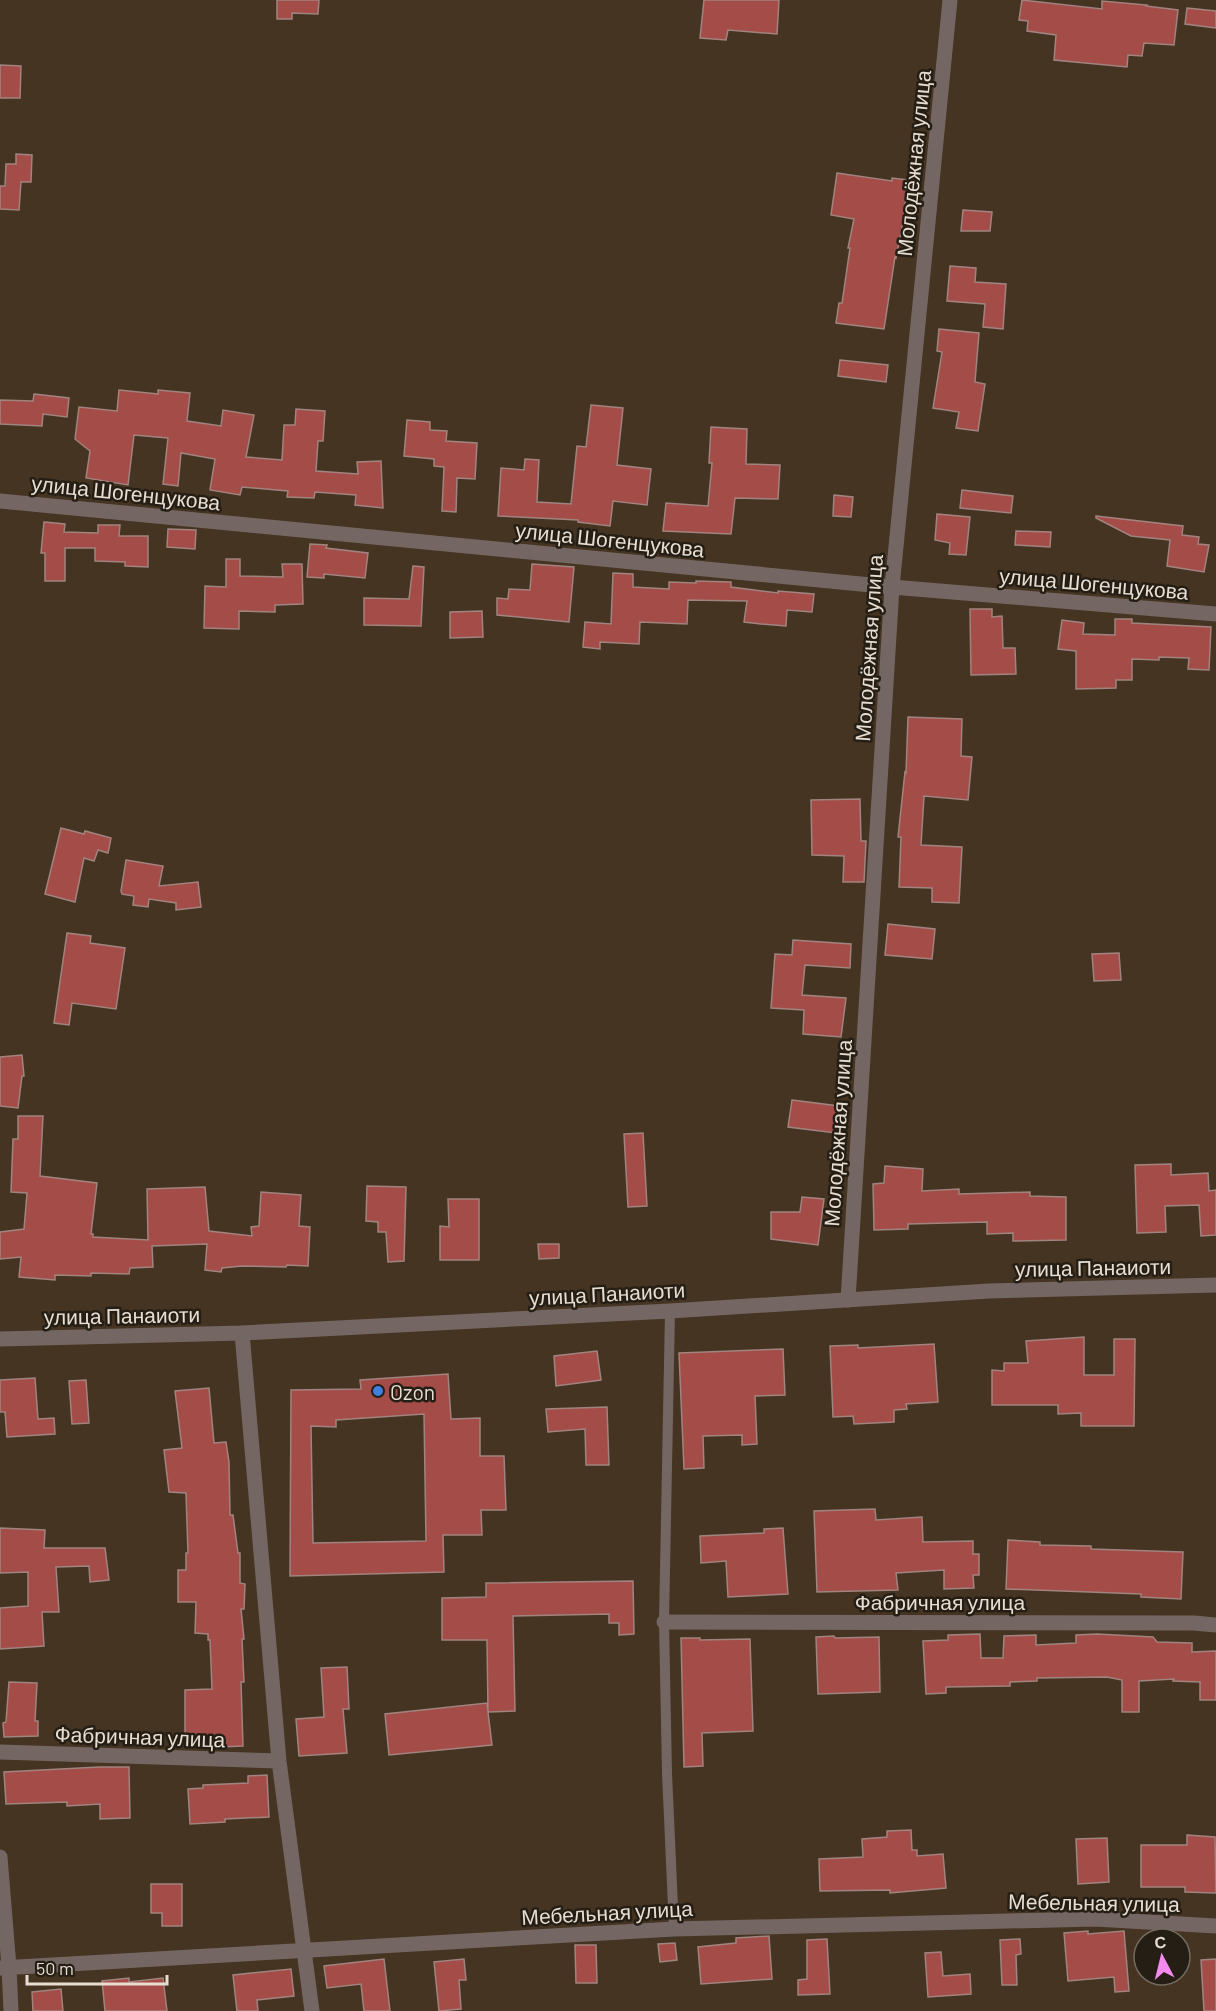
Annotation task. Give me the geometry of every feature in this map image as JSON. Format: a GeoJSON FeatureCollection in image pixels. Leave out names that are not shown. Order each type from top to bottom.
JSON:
{"type":"FeatureCollection","features":[{"type":"Feature","properties":{"kind":"street","name":"Молодёжная улица"},"geometry":{"type":"LineString","coordinates":[[848,1300],[892,587],[951,0]]}},
{"type":"Feature","properties":{"kind":"street","name":"улица Шогенцукова"},"geometry":{"type":"LineString","coordinates":[[0,501],[892,587],[1216,614]]}},
{"type":"Feature","properties":{"kind":"street","name":"улица Панаиоти"},"geometry":{"type":"LineString","coordinates":[[0,1339],[242,1333],[670,1311],[988,1291],[1216,1285]]}},
{"type":"Feature","properties":{"kind":"street"},"geometry":{"type":"LineString","coordinates":[[242,1333],[279,1761],[312,2011]]}},
{"type":"Feature","properties":{"kind":"street","name":"Фабричная улица"},"geometry":{"type":"LineString","coordinates":[[664,1622],[1182,1623],[1216,1625]]}},
{"type":"Feature","properties":{"kind":"street","name":"Фабричная улица"},"geometry":{"type":"LineString","coordinates":[[0,1752],[279,1761]]}},
{"type":"Feature","properties":{"kind":"street"},"geometry":{"type":"LineString","coordinates":[[0,1857],[5,1968],[11,2011]]}},
{"type":"Feature","properties":{"kind":"street","name":"Мебельная улица"},"geometry":{"type":"LineString","coordinates":[[5,1968],[674,1929],[1095,1919],[1216,1926]]}},
{"type":"Feature","properties":{"kind":"lane"},"geometry":{"type":"LineString","coordinates":[[670,1311],[664,1622],[667,1773],[674,1929]]}},
{"type":"Feature","properties":{"kind":"building"},"geometry":{"type":"Polygon","coordinates":[[[277,0],[319,0],[318,14],[292,13],[292,19],[277,19],[277,0]]]}},
{"type":"Feature","properties":{"kind":"building"},"geometry":{"type":"Polygon","coordinates":[[[704,0],[779,0],[777,34],[728,30],[726,40],[700,38],[704,0]]]}},
{"type":"Feature","properties":{"kind":"building"},"geometry":{"type":"Polygon","coordinates":[[[1022,0],[1102,9],[1102,1],[1178,10],[1174,45],[1144,43],[1142,56],[1128,55],[1127,67],[1054,60],[1056,35],[1027,31],[1028,21],[1019,20],[1022,0]]]}},
{"type":"Feature","properties":{"kind":"building"},"geometry":{"type":"Polygon","coordinates":[[[1187,8],[1216,11],[1216,28],[1185,24],[1187,8]]]}},
{"type":"Feature","properties":{"kind":"building"},"geometry":{"type":"Polygon","coordinates":[[[0,65],[21,66],[20,98],[0,98],[0,65]]]}},
{"type":"Feature","properties":{"kind":"building"},"geometry":{"type":"Polygon","coordinates":[[[16,154],[32,155],[31,182],[21,182],[19,210],[0,209],[0,186],[5,186],[6,164],[16,164],[16,154]]]}},
{"type":"Feature","properties":{"kind":"building"},"geometry":{"type":"Polygon","coordinates":[[[837,173],[892,181],[892,178],[908,180],[884,329],[836,323],[839,303],[842,303],[850,248],[848,248],[854,219],[831,215],[837,173]]]}},
{"type":"Feature","properties":{"kind":"building"},"geometry":{"type":"Polygon","coordinates":[[[963,210],[992,212],[990,231],[961,231],[963,210]]]}},
{"type":"Feature","properties":{"kind":"building"},"geometry":{"type":"Polygon","coordinates":[[[950,266],[976,268],[975,282],[1006,284],[1003,329],[983,327],[985,304],[947,301],[950,266]]]}},
{"type":"Feature","properties":{"kind":"building"},"geometry":{"type":"Polygon","coordinates":[[[939,329],[979,333],[975,382],[985,384],[978,431],[956,428],[959,412],[933,408],[942,352],[937,351],[939,329]]]}},
{"type":"Feature","properties":{"kind":"building"},"geometry":{"type":"Polygon","coordinates":[[[840,360],[888,365],[886,382],[838,376],[840,360]]]}},
{"type":"Feature","properties":{"kind":"building"},"geometry":{"type":"Polygon","coordinates":[[[119,390],[158,394],[158,390],[190,393],[187,421],[221,426],[223,410],[254,415],[246,457],[282,460],[284,425],[295,425],[296,409],[325,411],[323,441],[318,441],[316,471],[358,474],[357,462],[381,461],[383,508],[355,505],[356,495],[315,492],[314,498],[287,497],[288,491],[242,487],[240,495],[210,490],[215,459],[181,453],[178,486],[163,484],[168,438],[134,435],[128,485],[86,478],[90,451],[75,439],[79,407],[117,411],[119,390]]]}},
{"type":"Feature","properties":{"kind":"building"},"geometry":{"type":"Polygon","coordinates":[[[34,394],[69,398],[67,417],[43,414],[42,426],[0,424],[0,400],[33,401],[34,394]]]}},
{"type":"Feature","properties":{"kind":"building"},"geometry":{"type":"Polygon","coordinates":[[[591,405],[623,408],[617,465],[651,469],[647,505],[613,501],[610,526],[578,522],[578,520],[498,516],[501,468],[524,470],[525,459],[539,460],[537,502],[571,504],[577,446],[586,447],[591,405]]]}},
{"type":"Feature","properties":{"kind":"building"},"geometry":{"type":"Polygon","coordinates":[[[407,420],[430,422],[430,430],[447,431],[446,441],[477,443],[475,479],[457,478],[456,512],[442,511],[444,467],[434,466],[434,459],[404,456],[407,420]]]}},
{"type":"Feature","properties":{"kind":"building"},"geometry":{"type":"Polygon","coordinates":[[[711,427],[747,429],[746,464],[780,465],[778,499],[735,498],[731,534],[663,531],[666,503],[708,506],[712,463],[709,463],[711,427]]]}},
{"type":"Feature","properties":{"kind":"building"},"geometry":{"type":"Polygon","coordinates":[[[962,490],[1013,496],[1011,513],[960,508],[962,490]]]}},
{"type":"Feature","properties":{"kind":"building"},"geometry":{"type":"Polygon","coordinates":[[[834,495],[853,497],[851,517],[833,516],[834,495]]]}},
{"type":"Feature","properties":{"kind":"building"},"geometry":{"type":"Polygon","coordinates":[[[937,514],[970,517],[966,555],[949,554],[950,543],[935,540],[937,514]]]}},
{"type":"Feature","properties":{"kind":"building"},"geometry":{"type":"Polygon","coordinates":[[[1096,516],[1183,526],[1182,535],[1199,537],[1198,544],[1209,545],[1204,572],[1167,566],[1170,540],[1131,536],[1096,516]]]}},
{"type":"Feature","properties":{"kind":"building"},"geometry":{"type":"Polygon","coordinates":[[[44,522],[65,524],[64,532],[98,533],[98,525],[120,525],[119,536],[148,536],[148,567],[125,566],[125,562],[95,561],[95,548],[65,548],[65,581],[45,581],[45,553],[41,553],[44,522]]]}},
{"type":"Feature","properties":{"kind":"building"},"geometry":{"type":"Polygon","coordinates":[[[168,529],[196,530],[195,549],[167,547],[168,529]]]}},
{"type":"Feature","properties":{"kind":"building"},"geometry":{"type":"Polygon","coordinates":[[[1016,531],[1051,532],[1050,547],[1015,545],[1016,531]]]}},
{"type":"Feature","properties":{"kind":"building"},"geometry":{"type":"Polygon","coordinates":[[[310,544],[368,553],[365,578],[324,574],[324,578],[307,577],[310,544]]]}},
{"type":"Feature","properties":{"kind":"building"},"geometry":{"type":"Polygon","coordinates":[[[226,559],[240,559],[240,576],[283,577],[282,564],[302,564],[303,604],[275,605],[275,612],[239,611],[239,629],[204,628],[205,586],[226,587],[226,559]]]}},
{"type":"Feature","properties":{"kind":"building"},"geometry":{"type":"Polygon","coordinates":[[[532,564],[574,567],[569,622],[497,615],[497,598],[508,599],[509,589],[530,590],[532,564]]]}},
{"type":"Feature","properties":{"kind":"building"},"geometry":{"type":"Polygon","coordinates":[[[413,566],[424,567],[421,626],[364,625],[364,598],[409,599],[413,566]]]}},
{"type":"Feature","properties":{"kind":"building"},"geometry":{"type":"Polygon","coordinates":[[[613,573],[633,574],[633,587],[669,589],[669,582],[731,582],[731,587],[778,593],[778,591],[814,594],[812,612],[787,610],[786,626],[761,624],[744,622],[747,601],[688,600],[687,624],[640,622],[639,644],[600,642],[600,649],[583,647],[585,622],[611,624],[613,573]]]}},
{"type":"Feature","properties":{"kind":"building"},"geometry":{"type":"Polygon","coordinates":[[[970,609],[992,609],[992,617],[1002,616],[1003,648],[1015,648],[1016,674],[971,675],[970,609]]]}},
{"type":"Feature","properties":{"kind":"building"},"geometry":{"type":"Polygon","coordinates":[[[482,611],[483,637],[450,638],[450,612],[482,611]]]}},
{"type":"Feature","properties":{"kind":"building"},"geometry":{"type":"Polygon","coordinates":[[[1115,619],[1132,619],[1132,623],[1211,627],[1209,670],[1188,669],[1189,658],[1132,659],[1132,680],[1116,680],[1116,688],[1076,689],[1076,651],[1058,649],[1062,620],[1084,623],[1083,634],[1115,635],[1115,619]]]}},
{"type":"Feature","properties":{"kind":"building"},"geometry":{"type":"Polygon","coordinates":[[[908,717],[962,719],[961,756],[972,757],[968,800],[924,796],[921,845],[962,847],[959,903],[932,902],[932,888],[899,887],[901,837],[898,837],[906,773],[908,717]]]}},
{"type":"Feature","properties":{"kind":"building"},"geometry":{"type":"Polygon","coordinates":[[[860,799],[861,841],[866,841],[864,882],[843,882],[844,856],[812,855],[811,800],[860,799]]]}},
{"type":"Feature","properties":{"kind":"building"},"geometry":{"type":"Polygon","coordinates":[[[61,828],[111,838],[108,853],[98,850],[94,861],[84,858],[75,902],[45,894],[61,828]]]}},
{"type":"Feature","properties":{"kind":"building"},"geometry":{"type":"Polygon","coordinates":[[[126,860],[163,866],[159,886],[198,882],[201,907],[176,910],[176,903],[149,899],[148,907],[133,905],[134,896],[122,894],[121,891],[126,860]]]}},
{"type":"Feature","properties":{"kind":"building"},"geometry":{"type":"Polygon","coordinates":[[[888,924],[935,929],[932,959],[885,955],[888,924]]]}},
{"type":"Feature","properties":{"kind":"building"},"geometry":{"type":"Polygon","coordinates":[[[67,933],[91,936],[90,943],[125,948],[116,1009],[72,1003],[69,1025],[54,1023],[67,933]]]}},
{"type":"Feature","properties":{"kind":"building"},"geometry":{"type":"Polygon","coordinates":[[[793,940],[851,944],[850,968],[805,965],[802,995],[846,998],[841,1037],[803,1034],[804,1010],[771,1008],[775,954],[792,955],[793,940]]]}},
{"type":"Feature","properties":{"kind":"building"},"geometry":{"type":"Polygon","coordinates":[[[1119,953],[1121,980],[1094,981],[1092,954],[1119,953]]]}},
{"type":"Feature","properties":{"kind":"building"},"geometry":{"type":"Polygon","coordinates":[[[22,1055],[24,1076],[22,1076],[18,1108],[0,1106],[0,1057],[22,1055]]]}},
{"type":"Feature","properties":{"kind":"building"},"geometry":{"type":"Polygon","coordinates":[[[792,1100],[839,1106],[836,1133],[788,1127],[792,1100]]]}},
{"type":"Feature","properties":{"kind":"building"},"geometry":{"type":"Polygon","coordinates":[[[18,1116],[43,1116],[40,1176],[97,1183],[91,1234],[93,1237],[148,1240],[147,1189],[205,1187],[209,1231],[252,1236],[251,1227],[259,1226],[261,1192],[301,1195],[299,1226],[310,1227],[308,1266],[242,1266],[222,1268],[221,1272],[205,1270],[207,1244],[152,1246],[153,1267],[130,1268],[129,1274],[55,1275],[55,1280],[19,1277],[21,1257],[0,1259],[0,1232],[24,1229],[27,1193],[11,1192],[13,1139],[18,1139],[18,1116]]]}},
{"type":"Feature","properties":{"kind":"building"},"geometry":{"type":"Polygon","coordinates":[[[643,1133],[647,1206],[628,1207],[624,1134],[643,1133]]]}},
{"type":"Feature","properties":{"kind":"building"},"geometry":{"type":"Polygon","coordinates":[[[1171,1164],[1171,1175],[1208,1173],[1209,1191],[1216,1190],[1216,1235],[1201,1236],[1199,1205],[1165,1206],[1166,1232],[1137,1233],[1135,1165],[1171,1164]]]}},
{"type":"Feature","properties":{"kind":"building"},"geometry":{"type":"Polygon","coordinates":[[[885,1166],[923,1169],[922,1191],[959,1189],[959,1194],[1030,1192],[1030,1196],[1066,1197],[1066,1240],[1013,1241],[1013,1233],[987,1234],[987,1222],[908,1224],[908,1229],[874,1230],[873,1184],[884,1183],[885,1166]]]}},
{"type":"Feature","properties":{"kind":"building"},"geometry":{"type":"Polygon","coordinates":[[[367,1186],[406,1187],[404,1261],[388,1262],[386,1232],[378,1232],[378,1222],[366,1221],[367,1186]]]}},
{"type":"Feature","properties":{"kind":"building"},"geometry":{"type":"Polygon","coordinates":[[[802,1197],[824,1199],[818,1245],[771,1239],[771,1212],[800,1212],[802,1197]]]}},
{"type":"Feature","properties":{"kind":"building"},"geometry":{"type":"Polygon","coordinates":[[[448,1199],[479,1199],[479,1260],[440,1260],[440,1226],[449,1227],[448,1199]]]}},
{"type":"Feature","properties":{"kind":"building"},"geometry":{"type":"Polygon","coordinates":[[[538,1244],[559,1244],[559,1258],[539,1259],[538,1244]]]}},
{"type":"Feature","properties":{"kind":"building"},"geometry":{"type":"Polygon","coordinates":[[[1084,1337],[1084,1375],[1114,1375],[1114,1339],[1135,1339],[1134,1426],[1081,1426],[1081,1413],[1058,1414],[1058,1405],[992,1405],[992,1370],[1004,1371],[1004,1363],[1028,1363],[1026,1341],[1084,1337]]]}},
{"type":"Feature","properties":{"kind":"building"},"geometry":{"type":"Polygon","coordinates":[[[934,1344],[938,1402],[906,1404],[907,1409],[894,1410],[894,1422],[854,1424],[853,1416],[833,1417],[830,1346],[858,1345],[858,1348],[934,1344]]]}},
{"type":"Feature","properties":{"kind":"building"},"geometry":{"type":"Polygon","coordinates":[[[783,1349],[785,1395],[755,1396],[757,1444],[742,1445],[742,1435],[703,1436],[704,1468],[684,1469],[679,1353],[783,1349]]]}},
{"type":"Feature","properties":{"kind":"building"},"geometry":{"type":"Polygon","coordinates":[[[597,1351],[601,1380],[556,1386],[554,1356],[597,1351]]]}},
{"type":"Feature","properties":{"kind":"building"},"geometry":{"type":"Polygon","coordinates":[[[448,1374],[451,1419],[480,1418],[480,1456],[504,1456],[506,1510],[481,1510],[482,1535],[443,1535],[444,1572],[290,1576],[291,1390],[361,1389],[360,1380],[448,1374]],[[424,1414],[336,1420],[336,1427],[311,1426],[313,1543],[426,1541],[424,1414]]]}},
{"type":"Feature","properties":{"kind":"building"},"geometry":{"type":"Polygon","coordinates":[[[35,1378],[38,1419],[54,1418],[55,1434],[7,1437],[5,1412],[0,1412],[0,1380],[35,1378]]]}},
{"type":"Feature","properties":{"kind":"building"},"geometry":{"type":"Polygon","coordinates":[[[86,1380],[89,1423],[72,1424],[69,1381],[86,1380]]]}},
{"type":"Feature","properties":{"kind":"building"},"geometry":{"type":"Polygon","coordinates":[[[209,1388],[214,1443],[226,1442],[229,1462],[230,1515],[233,1515],[238,1553],[240,1553],[240,1583],[245,1584],[244,1609],[241,1609],[244,1639],[242,1639],[244,1682],[241,1682],[243,1746],[218,1747],[217,1744],[185,1744],[185,1690],[212,1689],[210,1640],[208,1640],[208,1634],[195,1633],[196,1602],[178,1602],[178,1570],[186,1570],[186,1553],[188,1553],[186,1493],[169,1492],[164,1450],[182,1448],[175,1391],[209,1388]]]}},
{"type":"Feature","properties":{"kind":"building"},"geometry":{"type":"Polygon","coordinates":[[[607,1407],[609,1465],[586,1465],[585,1429],[548,1432],[546,1409],[607,1407]]]}},
{"type":"Feature","properties":{"kind":"building"},"geometry":{"type":"Polygon","coordinates":[[[875,1509],[876,1520],[922,1517],[923,1542],[973,1541],[973,1554],[979,1554],[979,1575],[973,1575],[974,1588],[944,1589],[944,1570],[896,1573],[898,1590],[817,1592],[814,1511],[875,1509]]]}},
{"type":"Feature","properties":{"kind":"building"},"geometry":{"type":"Polygon","coordinates":[[[0,1528],[45,1530],[44,1548],[105,1548],[109,1580],[90,1582],[89,1566],[56,1567],[59,1612],[42,1612],[44,1646],[0,1649],[0,1608],[28,1606],[28,1572],[0,1573],[0,1528]]]}},
{"type":"Feature","properties":{"kind":"building"},"geometry":{"type":"Polygon","coordinates":[[[783,1528],[788,1594],[728,1597],[726,1561],[701,1563],[700,1536],[764,1533],[764,1529],[783,1528]]]}},
{"type":"Feature","properties":{"kind":"building"},"geometry":{"type":"Polygon","coordinates":[[[1008,1540],[1040,1542],[1040,1545],[1091,1546],[1091,1549],[1183,1552],[1181,1599],[1141,1597],[1141,1594],[1006,1589],[1008,1540]]]}},
{"type":"Feature","properties":{"kind":"building"},"geometry":{"type":"Polygon","coordinates":[[[633,1581],[634,1634],[619,1635],[619,1623],[609,1623],[609,1614],[513,1616],[515,1711],[488,1712],[487,1640],[442,1640],[442,1598],[486,1597],[486,1583],[633,1581]]]}},
{"type":"Feature","properties":{"kind":"building"},"geometry":{"type":"Polygon","coordinates":[[[980,1634],[981,1658],[1003,1658],[1004,1636],[1036,1635],[1036,1645],[1076,1643],[1076,1635],[1097,1634],[1153,1637],[1157,1642],[1192,1643],[1192,1652],[1216,1651],[1216,1700],[1200,1700],[1200,1682],[1173,1681],[1174,1679],[1139,1681],[1139,1712],[1122,1712],[1122,1680],[1107,1677],[1037,1678],[1037,1681],[1010,1682],[1010,1686],[946,1687],[946,1693],[926,1694],[923,1641],[948,1640],[948,1635],[980,1634]]]}},
{"type":"Feature","properties":{"kind":"building"},"geometry":{"type":"Polygon","coordinates":[[[834,1636],[835,1638],[879,1637],[880,1692],[818,1694],[816,1637],[834,1636]]]}},
{"type":"Feature","properties":{"kind":"building"},"geometry":{"type":"Polygon","coordinates":[[[681,1638],[750,1639],[753,1731],[702,1733],[703,1766],[684,1767],[681,1638]]]}},
{"type":"Feature","properties":{"kind":"building"},"geometry":{"type":"Polygon","coordinates":[[[347,1667],[349,1709],[343,1709],[347,1753],[299,1756],[296,1719],[324,1717],[321,1668],[347,1667]]]}},
{"type":"Feature","properties":{"kind":"building"},"geometry":{"type":"Polygon","coordinates":[[[9,1682],[37,1683],[35,1721],[38,1721],[38,1736],[4,1737],[3,1723],[6,1722],[9,1682]]]}},
{"type":"Feature","properties":{"kind":"building"},"geometry":{"type":"Polygon","coordinates":[[[487,1703],[492,1745],[389,1755],[385,1714],[487,1703]]]}},
{"type":"Feature","properties":{"kind":"building"},"geometry":{"type":"Polygon","coordinates":[[[129,1767],[130,1818],[100,1819],[100,1804],[67,1806],[67,1802],[6,1804],[4,1772],[129,1767]]]}},
{"type":"Feature","properties":{"kind":"building"},"geometry":{"type":"Polygon","coordinates":[[[267,1775],[269,1817],[225,1819],[225,1822],[190,1824],[188,1789],[203,1788],[203,1785],[248,1783],[248,1776],[267,1775]]]}},
{"type":"Feature","properties":{"kind":"building"},"geometry":{"type":"Polygon","coordinates":[[[911,1830],[912,1850],[917,1850],[917,1856],[943,1854],[946,1888],[890,1893],[890,1890],[820,1891],[819,1859],[863,1857],[862,1839],[887,1837],[887,1831],[911,1830]]]}},
{"type":"Feature","properties":{"kind":"building"},"geometry":{"type":"Polygon","coordinates":[[[1187,1835],[1215,1837],[1216,1893],[1185,1892],[1185,1887],[1141,1887],[1141,1845],[1187,1845],[1187,1835]]]}},
{"type":"Feature","properties":{"kind":"building"},"geometry":{"type":"Polygon","coordinates":[[[1107,1838],[1109,1882],[1078,1884],[1076,1839],[1107,1838]]]}},
{"type":"Feature","properties":{"kind":"building"},"geometry":{"type":"Polygon","coordinates":[[[151,1884],[182,1884],[182,1926],[162,1926],[162,1913],[151,1913],[151,1884]]]}},
{"type":"Feature","properties":{"kind":"building"},"geometry":{"type":"Polygon","coordinates":[[[1088,1931],[1088,1934],[1124,1931],[1129,1991],[1115,1992],[1114,1977],[1068,1981],[1064,1933],[1088,1931]]]}},
{"type":"Feature","properties":{"kind":"building"},"geometry":{"type":"Polygon","coordinates":[[[769,1936],[772,1979],[701,1984],[698,1947],[736,1943],[736,1938],[769,1936]]]}},
{"type":"Feature","properties":{"kind":"building"},"geometry":{"type":"Polygon","coordinates":[[[827,1939],[830,1994],[798,1995],[798,1980],[807,1979],[807,1940],[827,1939]]]}},
{"type":"Feature","properties":{"kind":"building"},"geometry":{"type":"Polygon","coordinates":[[[1020,1939],[1021,1954],[1016,1955],[1017,1985],[1002,1985],[1000,1940],[1020,1939]]]}},
{"type":"Feature","properties":{"kind":"building"},"geometry":{"type":"Polygon","coordinates":[[[675,1943],[677,1960],[660,1962],[658,1944],[675,1943]]]}},
{"type":"Feature","properties":{"kind":"building"},"geometry":{"type":"Polygon","coordinates":[[[575,1945],[596,1945],[597,1983],[576,1983],[575,1945]]]}},
{"type":"Feature","properties":{"kind":"building"},"geometry":{"type":"Polygon","coordinates":[[[941,1952],[943,1976],[970,1974],[971,1994],[928,1997],[925,1953],[941,1952]]]}},
{"type":"Feature","properties":{"kind":"building"},"geometry":{"type":"Polygon","coordinates":[[[384,1959],[390,2011],[364,2011],[361,1984],[327,1988],[324,1966],[384,1959]]]}},
{"type":"Feature","properties":{"kind":"building"},"geometry":{"type":"Polygon","coordinates":[[[464,1959],[466,1980],[459,1980],[461,2009],[439,2011],[434,1962],[464,1959]]]}},
{"type":"Feature","properties":{"kind":"building"},"geometry":{"type":"Polygon","coordinates":[[[1216,1959],[1216,2011],[1204,2011],[1201,1960],[1216,1959]]]}},
{"type":"Feature","properties":{"kind":"building"},"geometry":{"type":"Polygon","coordinates":[[[291,1969],[294,1996],[257,2000],[258,2011],[237,2011],[233,1975],[291,1969]]]}},
{"type":"Feature","properties":{"kind":"building"},"geometry":{"type":"Polygon","coordinates":[[[129,1978],[129,1982],[163,1978],[167,2011],[105,2011],[102,1981],[129,1978]]]}},
{"type":"Feature","properties":{"kind":"building"},"geometry":{"type":"Polygon","coordinates":[[[61,1989],[63,2011],[33,2011],[32,1992],[61,1989]]]}},
{"type":"Feature","properties":{"kind":"place","name":"Ozon"},"geometry":{"type":"Point","coordinates":[378,1391]}}]}
